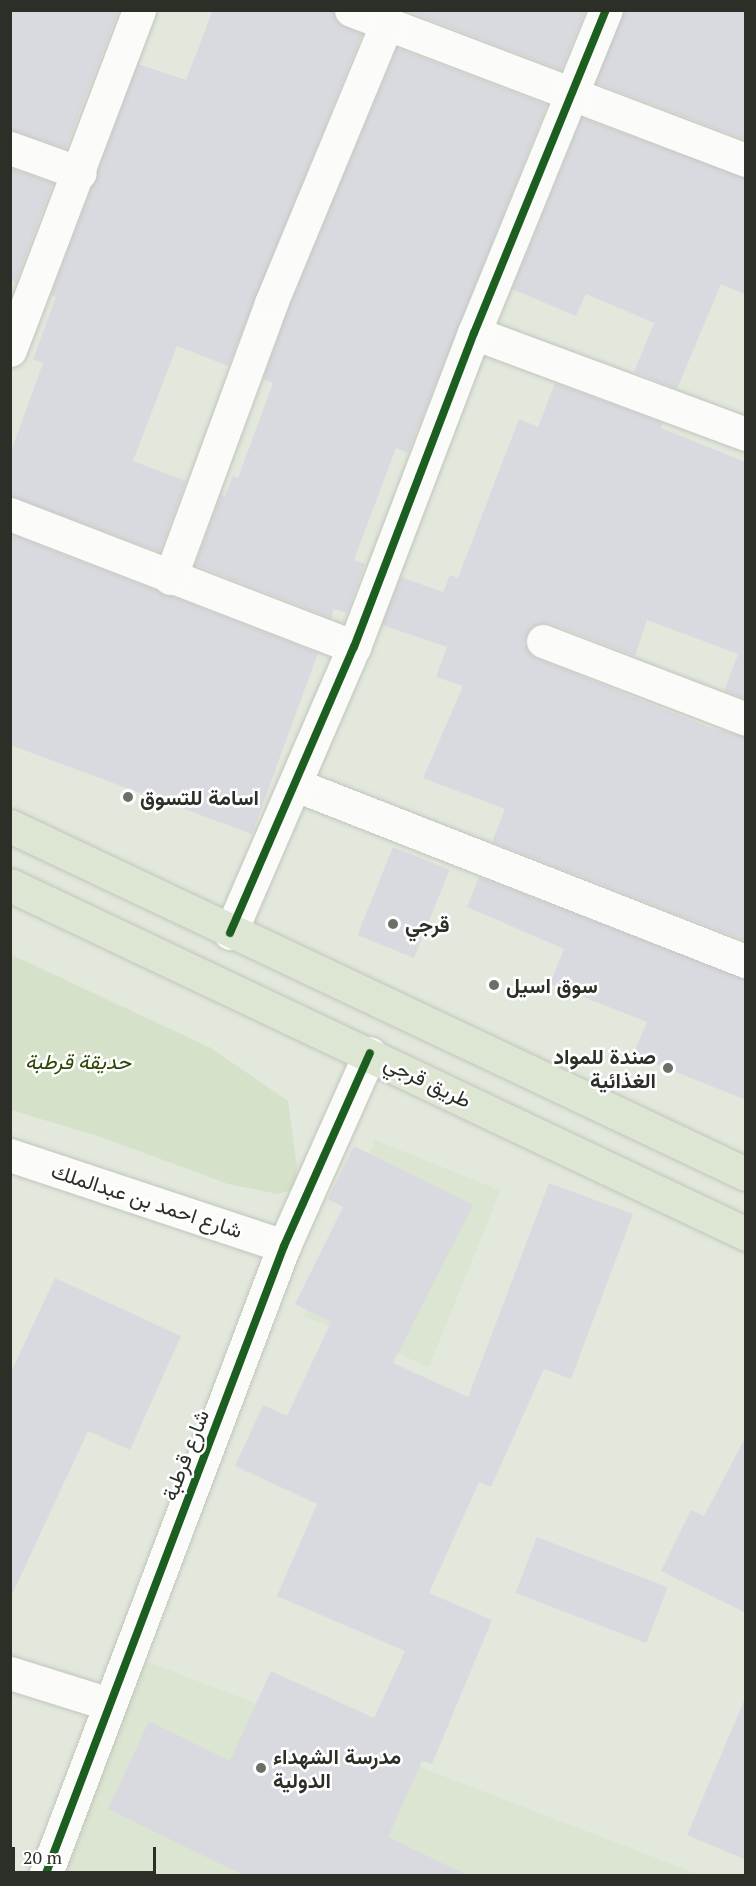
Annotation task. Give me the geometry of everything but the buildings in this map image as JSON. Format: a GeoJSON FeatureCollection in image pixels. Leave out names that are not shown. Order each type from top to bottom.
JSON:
{"type":"FeatureCollection","features":[{"type":"Feature","properties":{"kind":"highway"},"geometry":{"type":"LineString","coordinates":[[10,826],[230,933],[746,1174]]}},
{"type":"Feature","properties":{"kind":"highway","name":"طريق قرجي"},"geometry":{"type":"LineString","coordinates":[[10,885],[370,1053],[746,1234]]}},
{"type":"Feature","properties":{"kind":"street"},"geometry":{"type":"LineString","coordinates":[[10,350],[80,173],[139,10]]}},
{"type":"Feature","properties":{"kind":"street"},"geometry":{"type":"LineString","coordinates":[[351,10],[746,160]]}},
{"type":"Feature","properties":{"kind":"street"},"geometry":{"type":"LineString","coordinates":[[230,933],[354,647],[474,333],[606,10]]}},
{"type":"Feature","properties":{"kind":"street"},"geometry":{"type":"LineString","coordinates":[[170,578],[271,303],[387,23]]}},
{"type":"Feature","properties":{"kind":"street"},"geometry":{"type":"LineString","coordinates":[[10,148],[80,173]]}},
{"type":"Feature","properties":{"kind":"street"},"geometry":{"type":"LineString","coordinates":[[474,333],[746,434]]}},
{"type":"Feature","properties":{"kind":"street"},"geometry":{"type":"LineString","coordinates":[[10,514],[170,578],[354,647]]}},
{"type":"Feature","properties":{"kind":"street"},"geometry":{"type":"LineString","coordinates":[[543,641],[746,719]]}},
{"type":"Feature","properties":{"kind":"street"},"geometry":{"type":"LineString","coordinates":[[296,785],[746,961]]}},
{"type":"Feature","properties":{"kind":"street","name":"شارع قرطبة"},"geometry":{"type":"LineString","coordinates":[[45,1875],[284,1246],[370,1053]]}},
{"type":"Feature","properties":{"kind":"street","name":"شارع احمد بن عبدالملك"},"geometry":{"type":"LineString","coordinates":[[10,1155],[284,1246]]}},
{"type":"Feature","properties":{"kind":"street"},"geometry":{"type":"LineString","coordinates":[[10,1673],[109,1704]]}},
{"type":"Feature","properties":{"kind":"shaded area"},"geometry":{"type":"Polygon","coordinates":[[[375,1140],[500,1191],[429,1367],[304,1316],[375,1140]]]}},
{"type":"Feature","properties":{"kind":"shaded area","name":"مدرسة الشهداء الدولية"},"geometry":{"type":"Polygon","coordinates":[[[143,1660],[700,1875],[60,1876],[143,1660]]]}},
{"type":"Feature","properties":{"kind":"green space","name":"حديقة قرطبة"},"geometry":{"type":"Polygon","coordinates":[[[10,954],[211,1048],[288,1101],[297,1167],[294,1189],[278,1194],[228,1184],[101,1137],[11,1110],[10,954]]]}},
{"type":"Feature","properties":{"kind":"cycle path"},"geometry":{"type":"LineString","coordinates":[[230,933],[354,647],[474,333],[606,10]]}},
{"type":"Feature","properties":{"kind":"cycle path"},"geometry":{"type":"LineString","coordinates":[[45,1876],[284,1246],[370,1053]]}},
{"type":"Feature","properties":{"kind":"place","name":"اسامة للتسوق"},"geometry":{"type":"Point","coordinates":[128,797]}},
{"type":"Feature","properties":{"kind":"place","name":"قرجي"},"geometry":{"type":"Point","coordinates":[393,924]}},
{"type":"Feature","properties":{"kind":"place","name":"سوق اسيل"},"geometry":{"type":"Point","coordinates":[494,985]}},
{"type":"Feature","properties":{"kind":"place","name":"صندة للمواد الغذائية"},"geometry":{"type":"Point","coordinates":[668,1068]}},
{"type":"Feature","properties":{"kind":"place","name":"مدرسة الشهداء الدولية"},"geometry":{"type":"Point","coordinates":[261,1768]}}]}
